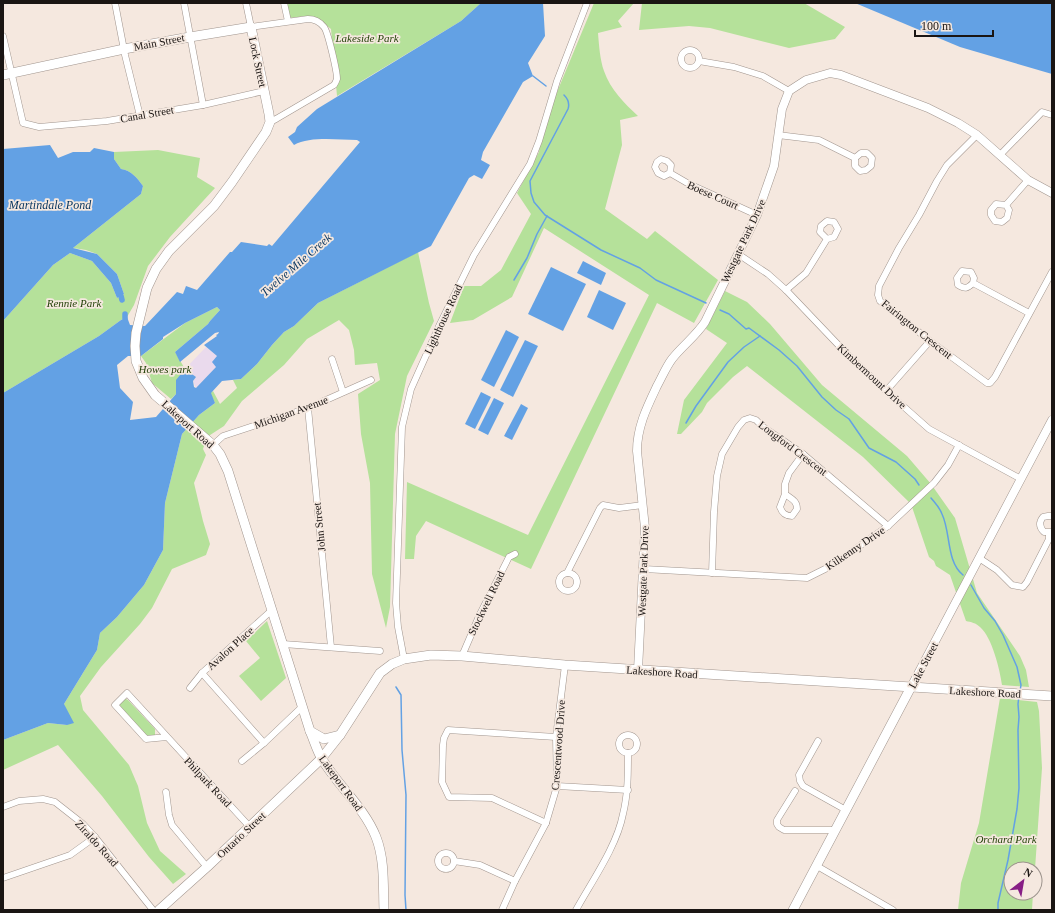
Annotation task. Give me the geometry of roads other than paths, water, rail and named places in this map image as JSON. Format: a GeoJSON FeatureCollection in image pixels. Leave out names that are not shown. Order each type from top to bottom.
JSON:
{"type":"FeatureCollection","features":[{"type":"Feature","properties":{"kind":"main road","name":"Main Street"},"geometry":{"type":"LineString","coordinates":[[7,74],[190,36],[251,27]]}},
{"type":"Feature","properties":{"kind":"main road","name":"Lock Street"},"geometry":{"type":"LineString","coordinates":[[251,27],[270,122]]}},
{"type":"Feature","properties":{"kind":"main road","name":"Lakeport Road"},"geometry":{"type":"LineString","coordinates":[[270,122],[263,138],[214,206],[169,251],[156,269],[147,288],[139,322],[135,346],[136,361],[143,378],[155,394],[213,445],[220,454],[228,471],[310,731],[321,758],[359,807],[376,836],[381,859],[384,910]]}},
{"type":"Feature","properties":{"kind":"main road","name":"Lakeshore Road"},"geometry":{"type":"LineString","coordinates":[[321,758],[340,735],[380,674],[392,664],[404,658],[431,655],[462,656],[565,666],[1052,696]]}},
{"type":"Feature","properties":{"kind":"main road","name":"Lake Street"},"geometry":{"type":"LineString","coordinates":[[793,910],[911,687]]}},
{"type":"Feature","properties":{"kind":"main road"},"geometry":{"type":"LineString","coordinates":[[310,731],[324,739],[340,735]]}},
{"type":"Feature","properties":{"kind":"main road","name":"Ontario Street"},"geometry":{"type":"LineString","coordinates":[[160,910],[303,777],[321,758]]}},
{"type":"Feature","properties":{"kind":"street"},"geometry":{"type":"LineString","coordinates":[[116,3],[124,49],[140,116]]}},
{"type":"Feature","properties":{"kind":"street"},"geometry":{"type":"LineString","coordinates":[[184,3],[203,105]]}},
{"type":"Feature","properties":{"kind":"street","name":"Lock Street"},"geometry":{"type":"LineString","coordinates":[[246,3],[251,27]]}},
{"type":"Feature","properties":{"kind":"street"},"geometry":{"type":"LineString","coordinates":[[284,3],[288,21]]}},
{"type":"Feature","properties":{"kind":"street","name":"Lighthouse Road"},"geometry":{"type":"LineString","coordinates":[[404,658],[398,627],[397,596],[402,427],[411,389],[440,324],[474,255],[530,164],[535,153],[557,81],[587,3]]}},
{"type":"Feature","properties":{"kind":"street","name":"Main Street"},"geometry":{"type":"LineString","coordinates":[[251,27],[308,19],[316,21],[326,30],[336,74],[336,82],[332,87],[270,122]]}},
{"type":"Feature","properties":{"kind":"street"},"geometry":{"type":"LineString","coordinates":[[3,36],[7,74]]}},
{"type":"Feature","properties":{"kind":"street"},"geometry":{"type":"LineString","coordinates":[[699,62],[734,67],[763,76],[790,91],[806,80],[830,73],[841,75],[928,108],[958,123],[977,135],[1028,180],[1052,193]]}},
{"type":"Feature","properties":{"kind":"street","name":"Canal Street"},"geometry":{"type":"LineString","coordinates":[[7,74],[23,123],[39,127],[107,121],[140,116],[203,105],[264,91]]}},
{"type":"Feature","properties":{"kind":"street","name":"Westgate Park Drive"},"geometry":{"type":"LineString","coordinates":[[638,670],[645,528],[637,443],[641,421],[672,359],[701,328],[757,214],[774,166],[782,109],[790,91]]}},
{"type":"Feature","properties":{"kind":"street"},"geometry":{"type":"LineString","coordinates":[[1000,155],[1042,112],[1052,115]]}},
{"type":"Feature","properties":{"kind":"street"},"geometry":{"type":"LineString","coordinates":[[778,135],[819,140],[855,158]]}},
{"type":"Feature","properties":{"kind":"street","name":"Fairington Crescent"},"geometry":{"type":"LineString","coordinates":[[977,135],[947,165],[937,181],[879,286],[878,295],[880,301],[930,341],[987,383],[990,383],[995,378],[1028,313],[1052,272]]}},
{"type":"Feature","properties":{"kind":"street","name":"Boese Court"},"geometry":{"type":"LineString","coordinates":[[670,173],[689,184],[757,214]]}},
{"type":"Feature","properties":{"kind":"street"},"geometry":{"type":"LineString","coordinates":[[1006,205],[1028,180]]}},
{"type":"Feature","properties":{"kind":"street"},"geometry":{"type":"LineString","coordinates":[[786,290],[806,273],[827,239]]}},
{"type":"Feature","properties":{"kind":"street","name":"Kimbermount Drive"},"geometry":{"type":"LineString","coordinates":[[738,254],[768,274],[786,290],[846,353],[886,391],[930,429],[1021,479]]}},
{"type":"Feature","properties":{"kind":"street"},"geometry":{"type":"LineString","coordinates":[[974,283],[1028,313]]}},
{"type":"Feature","properties":{"kind":"street"},"geometry":{"type":"LineString","coordinates":[[886,391],[930,341]]}},
{"type":"Feature","properties":{"kind":"street"},"geometry":{"type":"LineString","coordinates":[[332,359],[343,392]]}},
{"type":"Feature","properties":{"kind":"street","name":"Michigan Avenue"},"geometry":{"type":"LineString","coordinates":[[213,445],[223,436],[308,408],[371,380]]}},
{"type":"Feature","properties":{"kind":"street","name":"John Street"},"geometry":{"type":"LineString","coordinates":[[308,408],[331,647]]}},
{"type":"Feature","properties":{"kind":"street","name":"Longford Crescent"},"geometry":{"type":"LineString","coordinates":[[712,573],[717,476],[722,454],[738,427],[744,420],[750,418],[756,420],[763,427],[803,454],[888,526]]}},
{"type":"Feature","properties":{"kind":"street","name":"Lake Street"},"geometry":{"type":"LineString","coordinates":[[911,687],[1052,420]]}},
{"type":"Feature","properties":{"kind":"street","name":"Kilkenny Drive"},"geometry":{"type":"LineString","coordinates":[[644,569],[807,578],[832,566],[888,526],[934,483],[948,465],[959,445]]}},
{"type":"Feature","properties":{"kind":"street"},"geometry":{"type":"LineString","coordinates":[[785,494],[785,484],[789,473],[803,454]]}},
{"type":"Feature","properties":{"kind":"street"},"geometry":{"type":"LineString","coordinates":[[567,573],[600,508],[603,505],[619,508],[643,505]]}},
{"type":"Feature","properties":{"kind":"street"},"geometry":{"type":"LineString","coordinates":[[979,558],[997,570],[1012,585],[1023,587],[1049,539],[1050,533],[1042,530],[1040,524],[1043,518],[1052,516]]}},
{"type":"Feature","properties":{"kind":"street","name":"Stockwell Road"},"geometry":{"type":"LineString","coordinates":[[462,656],[480,614],[509,557],[515,554]]}},
{"type":"Feature","properties":{"kind":"street","name":"Avalon Place"},"geometry":{"type":"LineString","coordinates":[[190,688],[202,673],[272,610]]}},
{"type":"Feature","properties":{"kind":"street"},"geometry":{"type":"LineString","coordinates":[[283,644],[380,651]]}},
{"type":"Feature","properties":{"kind":"street","name":"Crescentwood Drive"},"geometry":{"type":"LineString","coordinates":[[502,910],[515,881],[546,823],[557,786],[556,737],[565,666]]}},
{"type":"Feature","properties":{"kind":"street"},"geometry":{"type":"LineString","coordinates":[[202,673],[264,743]]}},
{"type":"Feature","properties":{"kind":"street","name":"Philpark Road"},"geometry":{"type":"LineString","coordinates":[[167,737],[146,739],[115,705],[127,693],[249,826]]}},
{"type":"Feature","properties":{"kind":"street"},"geometry":{"type":"LineString","coordinates":[[242,761],[264,743],[303,706]]}},
{"type":"Feature","properties":{"kind":"street"},"geometry":{"type":"LineString","coordinates":[[546,823],[492,798],[449,797],[442,782],[443,745],[444,738],[448,730],[556,737]]}},
{"type":"Feature","properties":{"kind":"street"},"geometry":{"type":"LineString","coordinates":[[818,741],[799,775],[800,781],[803,786],[846,810]]}},
{"type":"Feature","properties":{"kind":"street"},"geometry":{"type":"LineString","coordinates":[[576,910],[615,840],[623,815],[628,790],[628,753]]}},
{"type":"Feature","properties":{"kind":"street"},"geometry":{"type":"LineString","coordinates":[[557,786],[628,790]]}},
{"type":"Feature","properties":{"kind":"street"},"geometry":{"type":"LineString","coordinates":[[166,792],[172,825],[207,867]]}},
{"type":"Feature","properties":{"kind":"street"},"geometry":{"type":"LineString","coordinates":[[795,792],[777,820],[779,827],[784,830],[836,830]]}},
{"type":"Feature","properties":{"kind":"street","name":"Ziraldo Road"},"geometry":{"type":"LineString","coordinates":[[3,807],[19,801],[43,799],[55,802],[83,824],[95,837],[154,910]]}},
{"type":"Feature","properties":{"kind":"street"},"geometry":{"type":"LineString","coordinates":[[3,878],[70,855],[95,837]]}},
{"type":"Feature","properties":{"kind":"street"},"geometry":{"type":"LineString","coordinates":[[454,861],[480,865],[515,881]]}},
{"type":"Feature","properties":{"kind":"street"},"geometry":{"type":"LineString","coordinates":[[817,866],[893,910]]}},
{"type":"Feature","properties":{"kind":"water","name":"Twelve Mile Creek"},"geometry":{"type":"Polygon","coordinates":[[[481,3],[543,3],[545,36],[528,63],[533,76],[523,82],[483,152],[481,160],[490,165],[482,179],[474,175],[469,178],[431,246],[318,303],[294,326],[284,332],[257,364],[241,379],[222,381],[211,393],[215,403],[199,415],[182,434],[165,503],[163,550],[144,585],[117,617],[100,633],[97,650],[64,704],[74,723],[67,725],[48,723],[3,740],[3,393],[99,336],[127,317],[130,325],[145,326],[177,292],[183,294],[186,286],[197,290],[230,252],[232,252],[241,242],[267,246],[269,244],[272,246],[360,142],[357,140],[316,139],[294,145],[288,137],[295,132],[297,127],[317,109],[461,21],[481,3]],[[217,307],[185,323],[163,337],[163,339],[141,356],[128,356],[117,365],[120,388],[133,402],[130,420],[156,417],[176,394],[176,380],[185,369],[196,377],[193,381],[194,387],[196,388],[216,367],[212,362],[217,356],[204,345],[217,336],[216,335],[219,332],[215,333],[180,362],[175,352],[208,324],[220,310],[217,307]]]}},
{"type":"Feature","properties":{"kind":"water"},"geometry":{"type":"Polygon","coordinates":[[[855,3],[1052,3],[1052,74],[960,47],[855,3]]]}},
{"type":"Feature","properties":{"kind":"water","name":"Martindale Pond"},"geometry":{"type":"Polygon","coordinates":[[[50,145],[58,158],[73,152],[90,152],[94,148],[114,152],[114,159],[121,169],[131,173],[143,186],[141,194],[73,248],[97,254],[117,274],[124,294],[117,298],[111,283],[92,261],[70,253],[53,265],[3,321],[3,149],[50,145]]]}},
{"type":"Feature","properties":{"kind":"water"},"geometry":{"type":"Polygon","coordinates":[[[583,261],[606,273],[601,285],[577,273],[583,261]]]}},
{"type":"Feature","properties":{"kind":"water"},"geometry":{"type":"Polygon","coordinates":[[[551,267],[586,284],[563,331],[528,314],[551,267]]]}},
{"type":"Feature","properties":{"kind":"water"},"geometry":{"type":"Polygon","coordinates":[[[599,290],[626,303],[613,330],[587,317],[599,290]]]}},
{"type":"Feature","properties":{"kind":"water"},"geometry":{"type":"Polygon","coordinates":[[[506,330],[519,337],[494,387],[481,380],[506,330]]]}},
{"type":"Feature","properties":{"kind":"water"},"geometry":{"type":"Polygon","coordinates":[[[525,340],[538,346],[513,397],[500,390],[525,340]]]}},
{"type":"Feature","properties":{"kind":"water"},"geometry":{"type":"Polygon","coordinates":[[[481,392],[491,397],[475,429],[465,424],[481,392]]]}},
{"type":"Feature","properties":{"kind":"water"},"geometry":{"type":"Polygon","coordinates":[[[494,398],[504,403],[488,435],[478,430],[494,398]]]}},
{"type":"Feature","properties":{"kind":"water"},"geometry":{"type":"Polygon","coordinates":[[[521,404],[528,408],[512,440],[504,436],[521,404]]]}},
{"type":"Feature","properties":{"kind":"waterway"},"geometry":{"type":"LineString","coordinates":[[533,76],[546,86]]}},
{"type":"Feature","properties":{"kind":"waterway"},"geometry":{"type":"LineString","coordinates":[[564,95],[568,101],[568,109],[530,181],[531,193],[534,202],[545,215],[601,250],[640,268],[656,280],[706,303]]}},
{"type":"Feature","properties":{"kind":"waterway"},"geometry":{"type":"LineString","coordinates":[[514,280],[527,258],[537,234],[547,216]]}},
{"type":"Feature","properties":{"kind":"waterway"},"geometry":{"type":"LineString","coordinates":[[121,296],[122,300]]}},
{"type":"Feature","properties":{"kind":"waterway"},"geometry":{"type":"LineString","coordinates":[[720,310],[729,314],[746,329],[749,328],[779,350],[797,366],[822,397],[836,410],[849,419],[869,448],[896,462],[915,479],[919,485]]}},
{"type":"Feature","properties":{"kind":"waterway"},"geometry":{"type":"LineString","coordinates":[[686,423],[696,406],[728,362],[744,347],[760,336]]}},
{"type":"Feature","properties":{"kind":"waterway"},"geometry":{"type":"LineString","coordinates":[[931,498],[941,512],[947,530],[951,555],[958,569],[963,575]]}},
{"type":"Feature","properties":{"kind":"waterway"},"geometry":{"type":"LineString","coordinates":[[971,585],[984,608],[995,621],[1003,635],[1017,667],[1021,685],[1020,691]]}},
{"type":"Feature","properties":{"kind":"waterway"},"geometry":{"type":"LineString","coordinates":[[396,687],[401,695],[402,750],[406,795],[406,910]]}},
{"type":"Feature","properties":{"kind":"waterway"},"geometry":{"type":"LineString","coordinates":[[998,910],[998,903],[1008,860],[1017,809],[1019,788],[1019,696]]}},
{"type":"Feature","properties":{"kind":"park label","name":"Lakeside Park"},"geometry":{"type":"Point","coordinates":[367,38]}},
{"type":"Feature","properties":{"kind":"park label","name":"Rennie Park"},"geometry":{"type":"Point","coordinates":[74,303]}},
{"type":"Feature","properties":{"kind":"park label","name":"Howes park"},"geometry":{"type":"Point","coordinates":[165,369]}},
{"type":"Feature","properties":{"kind":"park label","name":"Orchard Park"},"geometry":{"type":"Point","coordinates":[1006,839]}}]}
